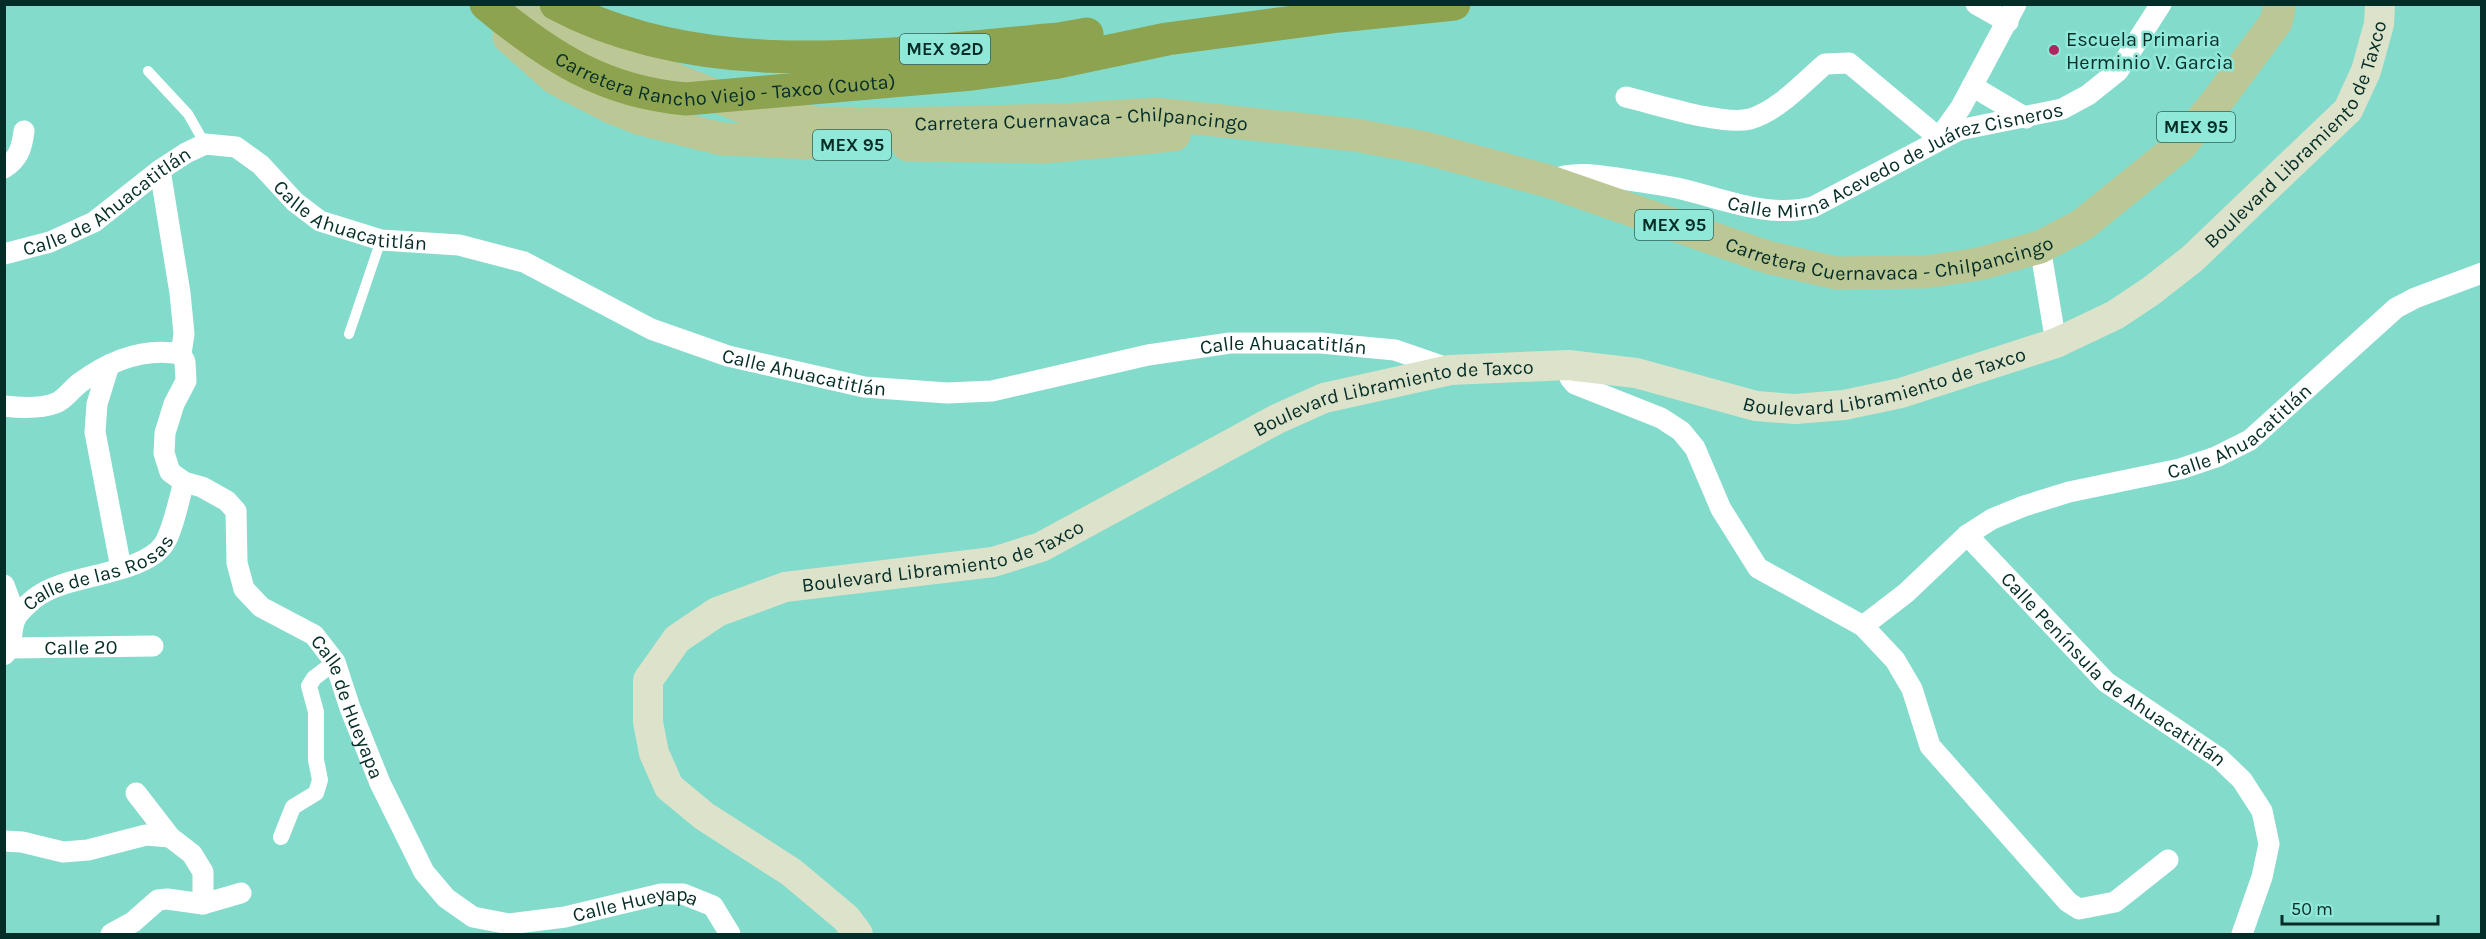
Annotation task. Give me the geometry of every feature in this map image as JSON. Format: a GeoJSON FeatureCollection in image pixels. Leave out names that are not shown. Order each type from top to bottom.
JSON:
{"type":"FeatureCollection","features":[{"type":"Feature","properties":{"kind":"highway","name":"Carretera Rancho Viejo - Taxco (Cuota)"},"geometry":{"type":"LineString","coordinates":[[486,4],[532,42],[615,86],[651,96],[686,99],[972,74],[1053,63],[1167,39],[1339,16],[1454,4]]}},
{"type":"Feature","properties":{"kind":"highway","name":"Carretera Rancho Viejo - Taxco (Cuota)"},"geometry":{"type":"LineString","coordinates":[[556,4],[603,26],[634,35],[685,46],[784,59],[1059,39],[1164,21],[1260,11],[1339,16]]}},
{"type":"Feature","properties":{"kind":"main road","name":"Carretera Cuernavaca - Chilpancingo"},"geometry":{"type":"LineString","coordinates":[[480,4],[506,34],[555,78],[632,115],[676,129],[722,139],[861,145],[1044,147],[1265,126]]}},
{"type":"Feature","properties":{"kind":"main road","name":"MEX 95"},"geometry":{"type":"LineString","coordinates":[[522,4],[596,48],[720,97]]}},
{"type":"Feature","properties":{"kind":"main road","name":"Carretera Cuernavaca - Chilpancingo"},"geometry":{"type":"LineString","coordinates":[[720,97],[756,112],[817,123],[1061,120],[1156,114],[1355,135],[1425,148],[1548,181],[1767,257],[1836,273],[1925,272],[1979,264],[2040,247],[2082,225],[2180,146],[2215,104],[2276,22],[2280,4]]}},
{"type":"Feature","properties":{"kind":"main road","name":"Boulevard Libramiento de Taxco"},"geometry":{"type":"LineString","coordinates":[[858,934],[846,918],[791,872],[704,816],[669,787],[654,753],[648,722],[648,680],[677,639],[717,612],[785,587],[993,562],[1041,547],[1277,419],[1324,398],[1450,370],[1568,365],[1635,373],[1756,406],[1795,409],[1844,405],[1901,393],[2056,343],[2115,315],[2192,259],[2348,110],[2366,71],[2379,24],[2380,4]]}},
{"type":"Feature","properties":{"kind":"street"},"geometry":{"type":"LineString","coordinates":[[1626,97],[1700,115],[1751,119],[1780,102],[1825,64],[1849,63],[1939,138],[1972,86],[2012,14],[1976,4]]}},
{"type":"Feature","properties":{"kind":"street","name":"Calle Mirna Acevedo de Juárez Cisneros"},"geometry":{"type":"LineString","coordinates":[[1548,181],[1577,173],[1595,174],[1676,188],[1774,212],[1796,211],[1813,207],[1939,138],[1983,124],[2026,118],[2062,109],[2088,95],[2118,71],[2161,4]]}},
{"type":"Feature","properties":{"kind":"street"},"geometry":{"type":"LineString","coordinates":[[1972,86],[2026,118]]}},
{"type":"Feature","properties":{"kind":"street"},"geometry":{"type":"LineString","coordinates":[[4,168],[14,161],[22,148],[24,131]]}},
{"type":"Feature","properties":{"kind":"street","name":"Calle de Ahuacatitlán"},"geometry":{"type":"LineString","coordinates":[[4,254],[50,242],[94,222],[160,170],[205,144]]}},
{"type":"Feature","properties":{"kind":"street","name":"Calle Ahuacatitlán"},"geometry":{"type":"LineString","coordinates":[[205,144],[236,147],[261,165],[295,202],[320,221],[381,240],[459,245],[524,262],[651,329],[728,356],[864,387],[947,393],[992,391],[1148,355],[1230,343],[1322,343],[1395,350],[1450,370]]}},
{"type":"Feature","properties":{"kind":"street"},"geometry":{"type":"LineString","coordinates":[[160,170],[181,303],[184,334],[181,354],[185,362],[186,381],[174,404],[165,433],[164,453],[170,472],[184,482]]}},
{"type":"Feature","properties":{"kind":"street"},"geometry":{"type":"LineString","coordinates":[[2040,247],[2056,343]]}},
{"type":"Feature","properties":{"kind":"street","name":"Calle Ahuacatitlán"},"geometry":{"type":"LineString","coordinates":[[1967,535],[1992,519],[2024,506],[2069,492],[2180,469],[2216,457],[2250,440],[2396,308],[2415,298],[2481,273]]}},
{"type":"Feature","properties":{"kind":"street"},"geometry":{"type":"LineString","coordinates":[[4,406],[23,409],[56,404],[79,383],[131,354],[165,351],[181,354]]}},
{"type":"Feature","properties":{"kind":"street"},"geometry":{"type":"LineString","coordinates":[[109,365],[97,404],[96,432],[121,568]]}},
{"type":"Feature","properties":{"kind":"street"},"geometry":{"type":"LineString","coordinates":[[1568,365],[1570,378],[1575,384],[1661,418],[1681,431],[1695,448],[1720,509],[1758,568],[1863,626],[1895,660],[1912,689],[1930,746],[2068,902],[2079,909],[2115,902],[2168,860]]}},
{"type":"Feature","properties":{"kind":"street","name":"Calle de las Rosas"},"geometry":{"type":"LineString","coordinates":[[8,651],[16,617],[40,594],[66,583],[121,568],[152,556],[164,543],[184,482]]}},
{"type":"Feature","properties":{"kind":"street","name":"Calle de Hueyapa"},"geometry":{"type":"LineString","coordinates":[[184,482],[202,487],[227,501],[236,511],[237,563],[244,589],[261,606],[314,635],[335,662],[370,758],[399,817]]}},
{"type":"Feature","properties":{"kind":"street"},"geometry":{"type":"LineString","coordinates":[[1863,626],[1906,593],[1967,535]]}},
{"type":"Feature","properties":{"kind":"street","name":"Calle Península de Ahuacatitlán"},"geometry":{"type":"LineString","coordinates":[[1967,535],[2106,682],[2219,758],[2242,780],[2262,811],[2269,844],[2262,877],[2242,934]]}},
{"type":"Feature","properties":{"kind":"street"},"geometry":{"type":"LineString","coordinates":[[4,585],[16,617]]}},
{"type":"Feature","properties":{"kind":"street","name":"Calle 20"},"geometry":{"type":"LineString","coordinates":[[8,651],[153,646]]}},
{"type":"Feature","properties":{"kind":"street"},"geometry":{"type":"LineString","coordinates":[[281,837],[293,807],[316,793],[320,780],[316,760],[316,712],[309,686],[314,678],[335,662]]}},
{"type":"Feature","properties":{"kind":"street"},"geometry":{"type":"LineString","coordinates":[[136,793],[170,837],[192,854],[203,872],[203,904]]}},
{"type":"Feature","properties":{"kind":"street","name":"Calle Hueyapa"},"geometry":{"type":"LineString","coordinates":[[399,817],[424,872],[446,898],[473,917],[509,924],[565,917],[661,894],[684,894],[713,906],[730,934]]}},
{"type":"Feature","properties":{"kind":"street"},"geometry":{"type":"LineString","coordinates":[[4,841],[22,842],[63,852],[87,850],[146,835],[170,837]]}},
{"type":"Feature","properties":{"kind":"street"},"geometry":{"type":"LineString","coordinates":[[111,934],[133,922],[158,900],[167,898],[203,904],[241,894]]}},
{"type":"Feature","properties":{"kind":"lane"},"geometry":{"type":"LineString","coordinates":[[148,71],[188,114],[205,144]]}},
{"type":"Feature","properties":{"kind":"lane"},"geometry":{"type":"LineString","coordinates":[[349,334],[381,240]]}},
{"type":"Feature","properties":{"kind":"place","name":"Escuela Primaria Herminio V. Garcìa"},"geometry":{"type":"Point","coordinates":[2054,50]}}]}
